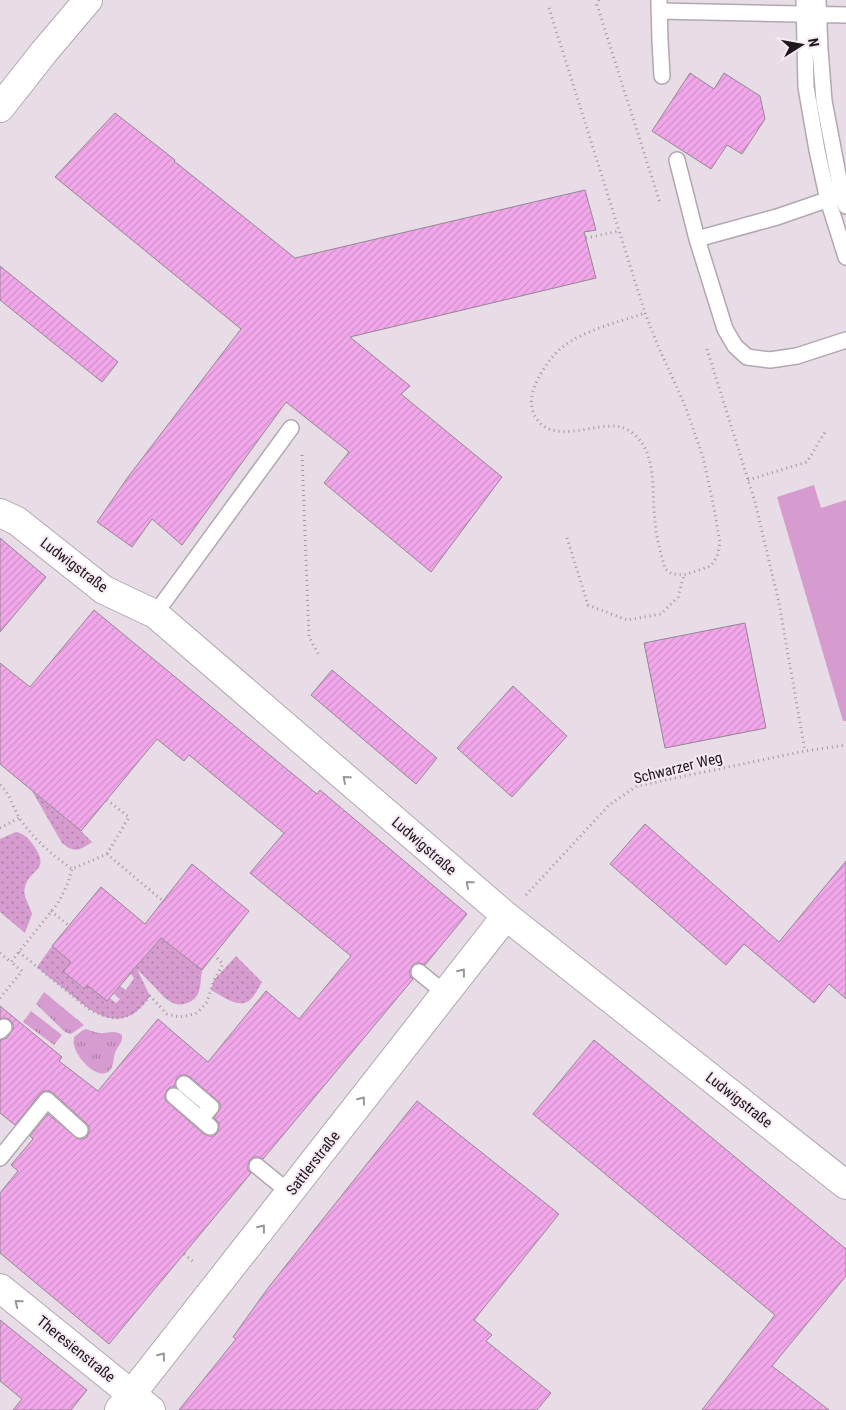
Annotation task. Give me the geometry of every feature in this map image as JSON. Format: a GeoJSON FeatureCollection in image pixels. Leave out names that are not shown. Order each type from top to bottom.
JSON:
{"type":"FeatureCollection","features":[{"type":"Feature","properties":{"kind":"street"},"geometry":{"type":"LineString","coordinates":[[0,108],[88,0]]}},
{"type":"Feature","properties":{"kind":"street","name":"Ludwigstraße"},"geometry":{"type":"LineString","coordinates":[[0,513],[17,521],[104,590],[155,614],[506,916],[846,1185]]}},
{"type":"Feature","properties":{"kind":"street","name":"Sattlerstraße"},"geometry":{"type":"LineString","coordinates":[[134,1405],[290,1193],[506,916]]}},
{"type":"Feature","properties":{"kind":"street","name":"Theresienstraße"},"geometry":{"type":"LineString","coordinates":[[0,1288],[134,1405]]}},
{"type":"Feature","properties":{"kind":"lane"},"geometry":{"type":"LineString","coordinates":[[662,76],[659,6],[811,7],[846,15]]}},
{"type":"Feature","properties":{"kind":"lane"},"geometry":{"type":"LineString","coordinates":[[811,7],[806,87],[817,150],[841,199],[846,257]]}},
{"type":"Feature","properties":{"kind":"lane"},"geometry":{"type":"LineString","coordinates":[[677,160],[697,239],[725,329],[735,346],[747,357],[770,360],[797,356],[846,340]]}},
{"type":"Feature","properties":{"kind":"lane"},"geometry":{"type":"LineString","coordinates":[[697,239],[841,199]]}},
{"type":"Feature","properties":{"kind":"lane"},"geometry":{"type":"LineString","coordinates":[[155,614],[291,428]]}},
{"type":"Feature","properties":{"kind":"lane"},"geometry":{"type":"LineString","coordinates":[[419,972],[446,994]]}},
{"type":"Feature","properties":{"kind":"lane"},"geometry":{"type":"LineString","coordinates":[[174,1096],[205,1123],[211,1107],[184,1084]]}},
{"type":"Feature","properties":{"kind":"lane"},"geometry":{"type":"LineString","coordinates":[[2,1153],[47,1100],[80,1130]]}},
{"type":"Feature","properties":{"kind":"lane"},"geometry":{"type":"LineString","coordinates":[[257,1166],[290,1193]]}},
{"type":"Feature","properties":{"kind":"path"},"geometry":{"type":"LineString","coordinates":[[599,0],[597,5],[663,211]]}},
{"type":"Feature","properties":{"kind":"path"},"geometry":{"type":"LineString","coordinates":[[549,8],[645,314],[684,403],[703,457],[720,543],[717,557],[711,566],[684,575],[672,574],[665,569],[658,544],[650,462],[642,443],[622,427],[553,431],[545,428],[533,413],[531,402],[534,388],[542,371],[555,353],[567,343],[582,334],[645,314]]}},
{"type":"Feature","properties":{"kind":"path"},"geometry":{"type":"LineString","coordinates":[[586,238],[619,230]]}},
{"type":"Feature","properties":{"kind":"path"},"geometry":{"type":"LineString","coordinates":[[704,341],[755,502],[779,603],[805,751]]}},
{"type":"Feature","properties":{"kind":"path"},"geometry":{"type":"LineString","coordinates":[[748,480],[807,462],[824,432]]}},
{"type":"Feature","properties":{"kind":"path"},"geometry":{"type":"LineString","coordinates":[[302,452],[309,637],[320,657]]}},
{"type":"Feature","properties":{"kind":"path"},"geometry":{"type":"LineString","coordinates":[[567,538],[588,605],[627,620],[661,614],[678,597],[684,575]]}},
{"type":"Feature","properties":{"kind":"path","name":"Schwarzer Weg"},"geometry":{"type":"LineString","coordinates":[[506,916],[609,805],[637,786],[805,751],[846,745]]}},
{"type":"Feature","properties":{"kind":"path"},"geometry":{"type":"LineString","coordinates":[[0,785],[5,789],[19,818],[38,841],[72,868]]}},
{"type":"Feature","properties":{"kind":"path"},"geometry":{"type":"LineString","coordinates":[[72,868],[106,854],[129,817],[107,800]]}},
{"type":"Feature","properties":{"kind":"path"},"geometry":{"type":"LineString","coordinates":[[0,828],[19,818]]}},
{"type":"Feature","properties":{"kind":"path"},"geometry":{"type":"LineString","coordinates":[[106,854],[163,901]]}},
{"type":"Feature","properties":{"kind":"path"},"geometry":{"type":"LineString","coordinates":[[11,962],[64,893],[72,868]]}},
{"type":"Feature","properties":{"kind":"path"},"geometry":{"type":"LineString","coordinates":[[51,911],[68,925]]}},
{"type":"Feature","properties":{"kind":"path"},"geometry":{"type":"LineString","coordinates":[[19,952],[90,1010],[102,1016],[116,1018],[138,1011],[150,996],[167,1014],[179,1017],[195,1014],[207,1002],[214,980],[223,964],[214,955]]}},
{"type":"Feature","properties":{"kind":"path"},"geometry":{"type":"LineString","coordinates":[[0,953],[22,971],[0,998]]}},
{"type":"Feature","properties":{"kind":"green space"},"geometry":{"type":"Polygon","coordinates":[[[814,485],[821,508],[846,500],[846,721],[843,721],[777,497],[814,485]]]}},
{"type":"Feature","properties":{"kind":"green space"},"geometry":{"type":"Polygon","coordinates":[[[32,791],[92,842],[77,850],[62,843],[32,791]]]}},
{"type":"Feature","properties":{"kind":"green space"},"geometry":{"type":"Polygon","coordinates":[[[16,832],[24,835],[30,841],[39,854],[40,860],[38,869],[31,876],[24,890],[32,914],[25,933],[0,912],[0,839],[16,832]]]}},
{"type":"Feature","properties":{"kind":"green space"},"geometry":{"type":"Polygon","coordinates":[[[161,938],[202,970],[198,994],[187,1003],[176,1004],[165,998],[137,969],[150,996],[139,1009],[128,1017],[109,1018],[83,1005],[37,967],[52,946],[71,962],[63,971],[83,989],[90,982],[97,993],[107,1001],[110,998],[116,1003],[120,999],[114,994],[120,986],[126,990],[134,978],[131,974],[161,938]]]}},
{"type":"Feature","properties":{"kind":"green space"},"geometry":{"type":"Polygon","coordinates":[[[236,956],[262,982],[251,999],[242,1003],[231,1001],[211,990],[214,980],[236,956]]]}},
{"type":"Feature","properties":{"kind":"green space"},"geometry":{"type":"Polygon","coordinates":[[[44,992],[84,1025],[71,1034],[65,1032],[36,1004],[44,992]]]}},
{"type":"Feature","properties":{"kind":"green space"},"geometry":{"type":"Polygon","coordinates":[[[31,1011],[62,1035],[54,1045],[23,1022],[31,1011]]]}},
{"type":"Feature","properties":{"kind":"green space"},"geometry":{"type":"Polygon","coordinates":[[[86,1029],[98,1033],[114,1032],[122,1035],[121,1043],[114,1055],[112,1067],[106,1073],[100,1073],[89,1067],[83,1062],[76,1050],[74,1037],[86,1029]]]}},
{"type":"Feature","properties":{"kind":"building"},"geometry":{"type":"Polygon","coordinates":[[[690,73],[714,89],[724,73],[760,96],[765,119],[742,154],[727,145],[711,169],[652,131],[690,73]]]}},
{"type":"Feature","properties":{"kind":"building"},"geometry":{"type":"Polygon","coordinates":[[[115,113],[295,258],[585,190],[596,230],[584,232],[596,278],[350,337],[410,386],[401,394],[502,477],[431,572],[324,483],[349,452],[286,402],[182,545],[152,519],[132,547],[97,522],[128,477],[241,329],[55,177],[115,113]]]}},
{"type":"Feature","properties":{"kind":"building"},"geometry":{"type":"Polygon","coordinates":[[[0,266],[118,362],[102,382],[0,300],[0,266]]]}},
{"type":"Feature","properties":{"kind":"building"},"geometry":{"type":"Polygon","coordinates":[[[0,538],[46,577],[0,632],[0,538]]]}},
{"type":"Feature","properties":{"kind":"building"},"geometry":{"type":"Polygon","coordinates":[[[94,610],[317,794],[320,790],[467,914],[425,965],[416,963],[412,966],[410,976],[413,979],[263,1159],[253,1157],[250,1160],[248,1170],[251,1173],[109,1344],[0,1253],[0,1193],[18,1171],[11,1165],[33,1139],[30,1136],[48,1114],[78,1139],[87,1137],[89,1127],[49,1091],[44,1091],[40,1094],[15,1125],[0,1113],[0,1040],[7,1038],[13,1029],[13,1024],[6,1018],[0,1019],[0,1006],[62,1057],[59,1061],[98,1091],[158,1019],[208,1062],[266,991],[299,1019],[351,956],[250,873],[284,833],[189,755],[184,761],[157,739],[81,831],[0,764],[0,663],[30,687],[94,610]],[[181,1075],[177,1078],[175,1087],[170,1087],[167,1090],[165,1100],[204,1134],[214,1136],[219,1129],[219,1123],[214,1118],[220,1109],[220,1103],[186,1075],[181,1075]]]}},
{"type":"Feature","properties":{"kind":"building"},"geometry":{"type":"Polygon","coordinates":[[[745,623],[766,728],[665,748],[644,643],[745,623]]]}},
{"type":"Feature","properties":{"kind":"building"},"geometry":{"type":"Polygon","coordinates":[[[332,670],[437,758],[416,784],[311,695],[332,670]]]}},
{"type":"Feature","properties":{"kind":"building"},"geometry":{"type":"Polygon","coordinates":[[[513,686],[567,736],[512,797],[457,748],[513,686]]]}},
{"type":"Feature","properties":{"kind":"building"},"geometry":{"type":"Polygon","coordinates":[[[645,824],[779,942],[846,861],[846,999],[829,984],[814,1003],[744,944],[726,965],[610,864],[645,824]]]}},
{"type":"Feature","properties":{"kind":"building"},"geometry":{"type":"Polygon","coordinates":[[[192,864],[249,911],[202,970],[161,938],[107,1001],[87,985],[84,989],[63,971],[71,962],[52,946],[101,887],[145,924],[192,864]]]}},
{"type":"Feature","properties":{"kind":"building"},"geometry":{"type":"Polygon","coordinates":[[[594,1040],[846,1249],[846,1276],[772,1366],[829,1410],[702,1410],[775,1315],[533,1114],[594,1040]]]}},
{"type":"Feature","properties":{"kind":"building"},"geometry":{"type":"Polygon","coordinates":[[[417,1101],[559,1214],[474,1320],[492,1335],[486,1341],[551,1393],[537,1410],[179,1410],[236,1339],[233,1337],[268,1288],[417,1101]]]}},
{"type":"Feature","properties":{"kind":"building"},"geometry":{"type":"Polygon","coordinates":[[[0,1320],[87,1390],[71,1410],[13,1410],[22,1399],[0,1381],[0,1320]]]}}]}
